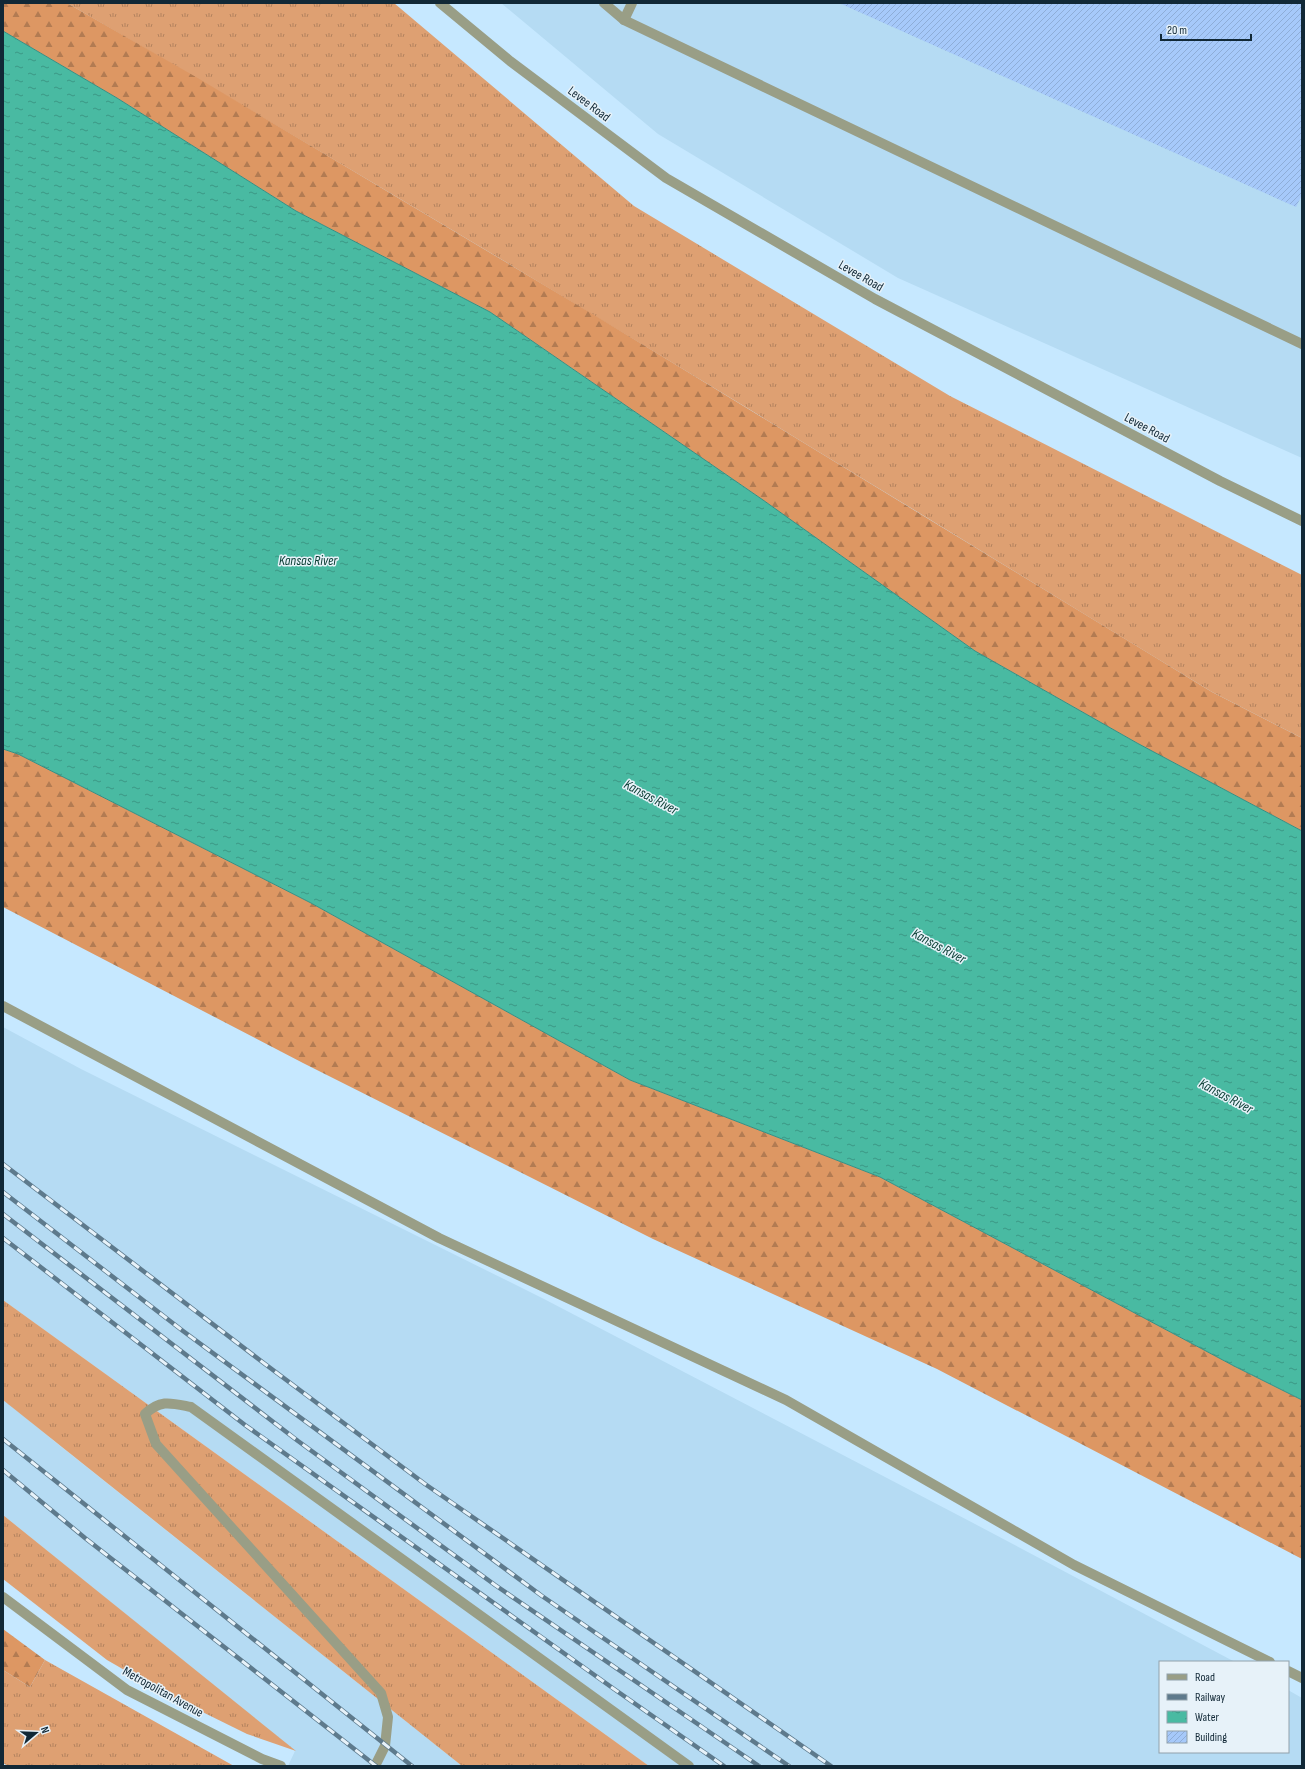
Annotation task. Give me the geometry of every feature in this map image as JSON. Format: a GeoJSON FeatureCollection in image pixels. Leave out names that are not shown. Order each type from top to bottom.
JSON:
{"type":"FeatureCollection","features":[{"type":"Feature","properties":{"kind":"street","name":"Levee Road"},"geometry":{"type":"LineString","coordinates":[[440,3],[510,61],[666,178],[875,299],[1220,481],[1302,521]]}},
{"type":"Feature","properties":{"kind":"street"},"geometry":{"type":"LineString","coordinates":[[604,3],[624,20],[1302,344]]}},
{"type":"Feature","properties":{"kind":"street"},"geometry":{"type":"LineString","coordinates":[[624,20],[632,3]]}},
{"type":"Feature","properties":{"kind":"street"},"geometry":{"type":"LineString","coordinates":[[3,1006],[439,1238],[786,1400],[1074,1565],[1268,1661]]}},
{"type":"Feature","properties":{"kind":"street"},"geometry":{"type":"LineString","coordinates":[[375,1766],[385,1746],[388,1716],[381,1692],[156,1444],[145,1414],[155,1406],[171,1403],[191,1407],[689,1766]]}},
{"type":"Feature","properties":{"kind":"street","name":"Metropolitan Avenue"},"geometry":{"type":"LineString","coordinates":[[3,1597],[127,1690],[281,1766]]}},
{"type":"Feature","properties":{"kind":"street"},"geometry":{"type":"LineString","coordinates":[[1289,1672],[1302,1678]]}},
{"type":"Feature","properties":{"kind":"shaded area"},"geometry":{"type":"Polygon","coordinates":[[[501,3],[1302,3],[1302,458],[898,278],[658,134],[501,3]]]}},
{"type":"Feature","properties":{"kind":"shaded area"},"geometry":{"type":"Polygon","coordinates":[[[3,1027],[81,1069],[544,1299],[975,1524],[1233,1661],[1159,1661],[1159,1753],[1289,1753],[1289,1691],[1302,1698],[1302,1766],[649,1766],[3,1300],[3,1027]]]}},
{"type":"Feature","properties":{"kind":"shaded area"},"geometry":{"type":"Polygon","coordinates":[[[3,1399],[462,1766],[288,1766],[295,1751],[3,1515],[3,1399]]]}},
{"type":"Feature","properties":{"kind":"green space"},"geometry":{"type":"Polygon","coordinates":[[[3,3],[67,3],[196,77],[596,316],[1212,692],[1302,738],[1302,831],[1137,743],[975,651],[763,500],[490,312],[296,211],[117,98],[3,31],[3,3]]]}},
{"type":"Feature","properties":{"kind":"green space"},"geometry":{"type":"Polygon","coordinates":[[[67,3],[394,3],[634,206],[950,396],[1302,575],[1302,738],[1212,692],[499,258],[67,3]]]}},
{"type":"Feature","properties":{"kind":"green space"},"geometry":{"type":"Polygon","coordinates":[[[3,749],[18,754],[311,903],[630,1080],[880,1177],[1234,1366],[1302,1400],[1302,1559],[937,1369],[653,1239],[303,1063],[3,907],[3,749]]]}},
{"type":"Feature","properties":{"kind":"green space"},"geometry":{"type":"Polygon","coordinates":[[[3,1300],[649,1766],[462,1766],[3,1400],[3,1300]]]}},
{"type":"Feature","properties":{"kind":"green space"},"geometry":{"type":"Polygon","coordinates":[[[3,1515],[296,1751],[247,1734],[166,1694],[107,1660],[3,1579],[3,1515]]]}},
{"type":"Feature","properties":{"kind":"green space"},"geometry":{"type":"Polygon","coordinates":[[[3,1629],[45,1660],[30,1687],[3,1670],[3,1629]]]}},
{"type":"Feature","properties":{"kind":"green space"},"geometry":{"type":"Polygon","coordinates":[[[45,1660],[234,1766],[8,1766],[3,1763],[3,1670],[30,1687],[45,1660]]]}},
{"type":"Feature","properties":{"kind":"water","name":"Kansas River"},"geometry":{"type":"Polygon","coordinates":[[[3,31],[117,98],[296,211],[490,312],[763,500],[975,651],[1137,743],[1302,831],[1302,1400],[1234,1366],[880,1177],[630,1080],[311,903],[18,754],[3,749],[3,31]]]}},
{"type":"Feature","properties":{"kind":"building"},"geometry":{"type":"Polygon","coordinates":[[[839,3],[1302,3],[1302,195],[1296,207],[839,3]]]}},
{"type":"Feature","properties":{"kind":"railway"},"geometry":{"type":"LineString","coordinates":[[3,1164],[425,1484],[831,1766]]}},
{"type":"Feature","properties":{"kind":"railway"},"geometry":{"type":"LineString","coordinates":[[3,1192],[183,1331],[542,1596],[789,1766]]}},
{"type":"Feature","properties":{"kind":"railway"},"geometry":{"type":"LineString","coordinates":[[3,1214],[298,1441],[495,1585],[759,1766]]}},
{"type":"Feature","properties":{"kind":"railway"},"geometry":{"type":"LineString","coordinates":[[3,1238],[245,1425],[724,1766]]}},
{"type":"Feature","properties":{"kind":"railway"},"geometry":{"type":"LineString","coordinates":[[3,1439],[412,1766]]}},
{"type":"Feature","properties":{"kind":"railway"},"geometry":{"type":"LineString","coordinates":[[3,1470],[85,1538],[376,1766]]}}]}
